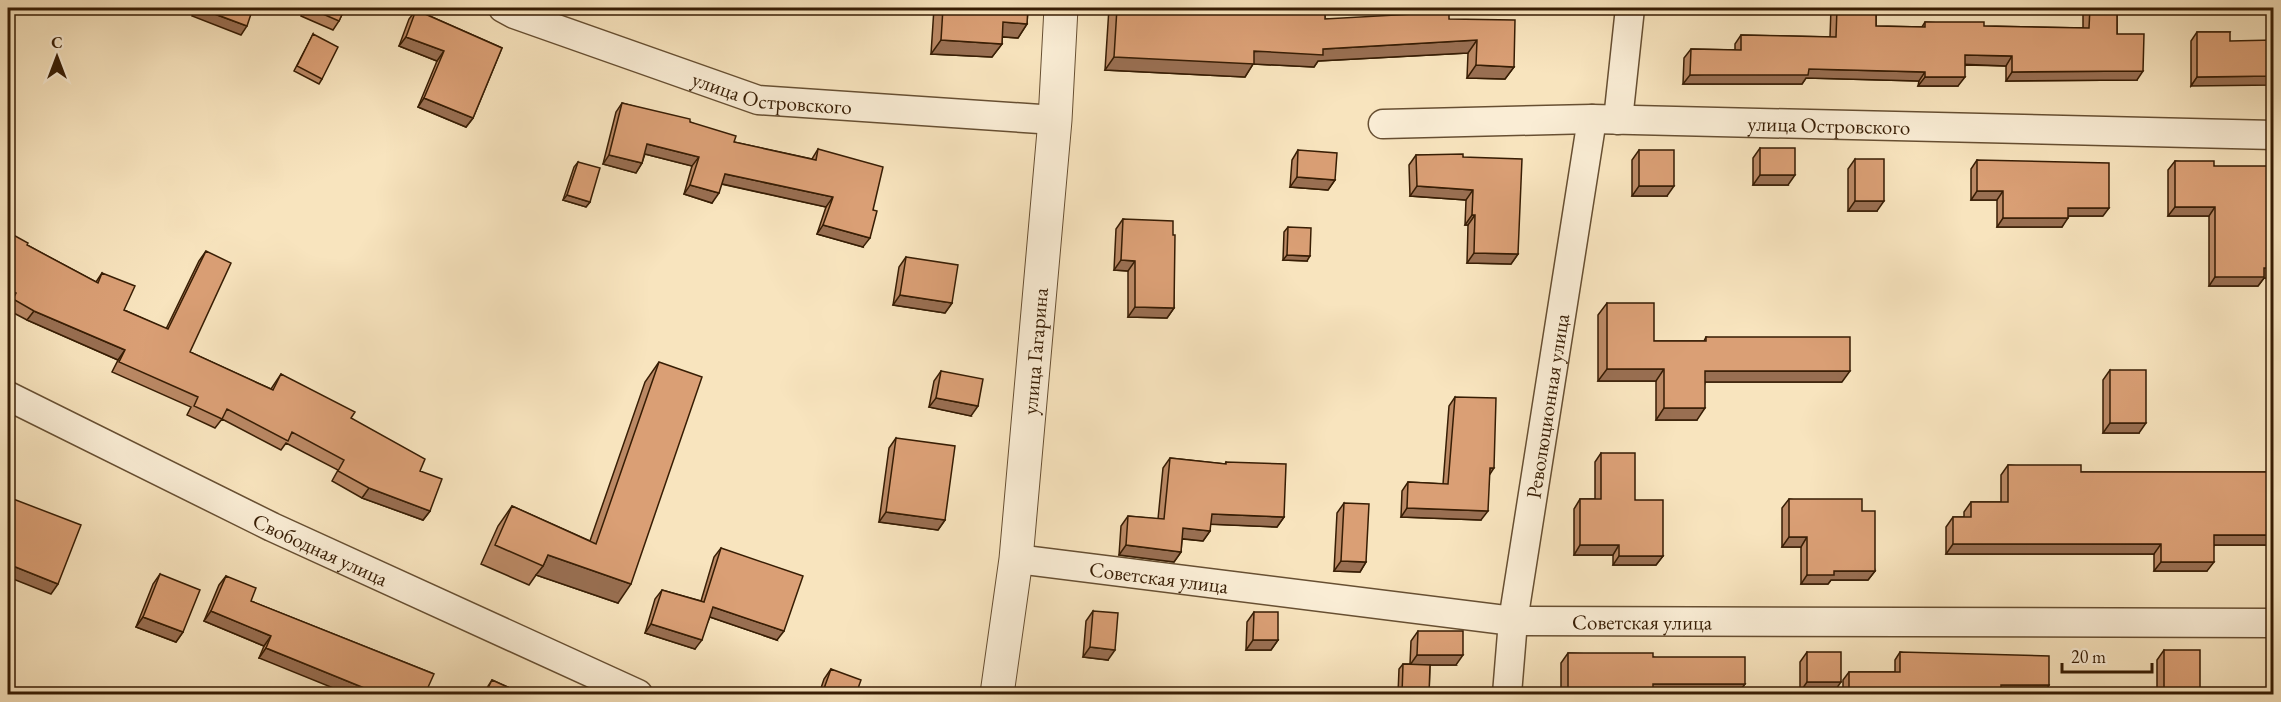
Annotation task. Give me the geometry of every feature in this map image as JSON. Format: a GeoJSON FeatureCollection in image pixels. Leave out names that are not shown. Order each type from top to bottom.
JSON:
{"type":"FeatureCollection","features":[{"type":"Feature","properties":{"kind":"street","name":"улица Островского"},"geometry":{"type":"LineString","coordinates":[[503,8],[514,14],[758,100],[1055,120]]}},
{"type":"Feature","properties":{"kind":"street","name":"улица Гагарина"},"geometry":{"type":"LineString","coordinates":[[996,694],[1016,560],[1055,120],[1061,8]]}},
{"type":"Feature","properties":{"kind":"street","name":"Революционная улица"},"geometry":{"type":"LineString","coordinates":[[1507,694],[1513,621],[1605,120],[1630,8]]}},
{"type":"Feature","properties":{"kind":"street","name":"улица Островского"},"geometry":{"type":"LineString","coordinates":[[1383,124],[1605,120],[2274,135]]}},
{"type":"Feature","properties":{"kind":"street","name":"Свободная улица"},"geometry":{"type":"LineString","coordinates":[[8,396],[272,527],[638,694]]}},
{"type":"Feature","properties":{"kind":"street","name":"Советская улица"},"geometry":{"type":"LineString","coordinates":[[1016,560],[1513,621],[2274,623]]}},
{"type":"Feature","properties":{"kind":"building"},"geometry":{"type":"Polygon","coordinates":[[[199,8],[253,8],[247,26],[199,8]]]}},
{"type":"Feature","properties":{"kind":"building"},"geometry":{"type":"Polygon","coordinates":[[[309,8],[345,8],[339,21],[309,8]]]}},
{"type":"Feature","properties":{"kind":"building"},"geometry":{"type":"Polygon","coordinates":[[[943,8],[1028,8],[1027,24],[1003,22],[1002,44],[941,40],[943,8]]]}},
{"type":"Feature","properties":{"kind":"building"},"geometry":{"type":"Polygon","coordinates":[[[1117,8],[1325,8],[1325,19],[1449,12],[1449,19],[1515,20],[1514,67],[1476,65],[1477,40],[1323,49],[1323,55],[1254,51],[1254,64],[1114,57],[1117,8]]]}},
{"type":"Feature","properties":{"kind":"building"},"geometry":{"type":"Polygon","coordinates":[[[1837,8],[1876,8],[1876,26],[1925,27],[1925,22],[1984,22],[1984,26],[2089,28],[2090,8],[2117,8],[2117,34],[2144,34],[2143,71],[2012,72],[2012,56],[1965,55],[1965,77],[1925,77],[1925,72],[1809,69],[1808,75],[1690,75],[1691,49],[1741,50],[1741,35],[1836,37],[1837,8]]]}},
{"type":"Feature","properties":{"kind":"building"},"geometry":{"type":"Polygon","coordinates":[[[416,10],[502,48],[473,118],[424,98],[444,51],[406,37],[416,10]]]}},
{"type":"Feature","properties":{"kind":"building"},"geometry":{"type":"Polygon","coordinates":[[[2197,32],[2230,32],[2230,41],[2274,40],[2274,76],[2197,77],[2197,32]]]}},
{"type":"Feature","properties":{"kind":"building"},"geometry":{"type":"Polygon","coordinates":[[[313,34],[338,47],[322,79],[297,66],[313,34]]]}},
{"type":"Feature","properties":{"kind":"building"},"geometry":{"type":"Polygon","coordinates":[[[622,103],[690,119],[690,122],[736,136],[734,142],[816,160],[818,149],[883,167],[873,210],[877,211],[870,238],[823,225],[833,197],[725,174],[719,193],[690,185],[699,157],[647,144],[642,163],[609,155],[622,103]]]}},
{"type":"Feature","properties":{"kind":"building"},"geometry":{"type":"Polygon","coordinates":[[[1760,148],[1795,148],[1795,175],[1760,175],[1760,148]]]}},
{"type":"Feature","properties":{"kind":"building"},"geometry":{"type":"Polygon","coordinates":[[[1298,150],[1337,153],[1335,180],[1297,177],[1298,150]]]}},
{"type":"Feature","properties":{"kind":"building"},"geometry":{"type":"Polygon","coordinates":[[[1639,150],[1674,150],[1674,186],[1639,186],[1639,150]]]}},
{"type":"Feature","properties":{"kind":"building"},"geometry":{"type":"Polygon","coordinates":[[[1463,154],[1463,157],[1522,159],[1518,254],[1474,253],[1473,190],[1417,186],[1416,155],[1463,154]]]}},
{"type":"Feature","properties":{"kind":"building"},"geometry":{"type":"Polygon","coordinates":[[[1855,159],[1884,159],[1884,201],[1855,201],[1855,159]]]}},
{"type":"Feature","properties":{"kind":"building"},"geometry":{"type":"Polygon","coordinates":[[[1977,160],[2109,163],[2109,208],[2068,208],[2068,218],[2003,218],[2003,191],[1977,191],[1977,160]]]}},
{"type":"Feature","properties":{"kind":"building"},"geometry":{"type":"Polygon","coordinates":[[[2175,161],[2214,161],[2214,166],[2274,166],[2274,268],[2264,268],[2264,277],[2215,277],[2215,207],[2175,207],[2175,161]]]}},
{"type":"Feature","properties":{"kind":"building"},"geometry":{"type":"Polygon","coordinates":[[[578,162],[600,168],[590,202],[567,195],[578,162]]]}},
{"type":"Feature","properties":{"kind":"building"},"geometry":{"type":"Polygon","coordinates":[[[1123,219],[1173,221],[1173,235],[1175,235],[1174,308],[1135,307],[1135,261],[1121,260],[1123,219]]]}},
{"type":"Feature","properties":{"kind":"building"},"geometry":{"type":"Polygon","coordinates":[[[1288,227],[1311,228],[1310,256],[1287,255],[1288,227]]]}},
{"type":"Feature","properties":{"kind":"building"},"geometry":{"type":"Polygon","coordinates":[[[8,232],[28,243],[27,245],[98,283],[102,273],[135,286],[124,310],[168,329],[206,251],[231,263],[190,352],[273,390],[281,374],[355,412],[351,418],[425,459],[420,471],[442,479],[430,511],[369,488],[338,471],[344,460],[292,432],[288,441],[227,409],[222,419],[194,406],[198,397],[119,362],[125,350],[34,311],[13,299],[16,293],[8,289],[8,232]]]}},
{"type":"Feature","properties":{"kind":"building"},"geometry":{"type":"Polygon","coordinates":[[[906,257],[958,265],[952,303],[900,295],[906,257]]]}},
{"type":"Feature","properties":{"kind":"building"},"geometry":{"type":"Polygon","coordinates":[[[1607,303],[1654,303],[1654,341],[1706,341],[1706,337],[1850,337],[1850,371],[1705,371],[1705,408],[1664,408],[1664,369],[1607,369],[1607,303]]]}},
{"type":"Feature","properties":{"kind":"building"},"geometry":{"type":"Polygon","coordinates":[[[659,362],[702,377],[631,584],[548,555],[543,566],[495,545],[512,506],[596,544],[659,362]]]}},
{"type":"Feature","properties":{"kind":"building"},"geometry":{"type":"Polygon","coordinates":[[[2110,370],[2146,370],[2146,423],[2110,423],[2110,370]]]}},
{"type":"Feature","properties":{"kind":"building"},"geometry":{"type":"Polygon","coordinates":[[[941,371],[983,379],[978,406],[936,398],[941,371]]]}},
{"type":"Feature","properties":{"kind":"building"},"geometry":{"type":"Polygon","coordinates":[[[1455,397],[1496,398],[1494,468],[1490,468],[1488,511],[1407,508],[1408,482],[1448,484],[1455,397]]]}},
{"type":"Feature","properties":{"kind":"building"},"geometry":{"type":"Polygon","coordinates":[[[896,438],[955,446],[945,520],[886,512],[896,438]]]}},
{"type":"Feature","properties":{"kind":"building"},"geometry":{"type":"Polygon","coordinates":[[[1601,453],[1635,453],[1635,500],[1663,500],[1663,556],[1619,556],[1619,545],[1580,545],[1580,499],[1601,499],[1601,453]]]}},
{"type":"Feature","properties":{"kind":"building"},"geometry":{"type":"Polygon","coordinates":[[[1170,458],[1226,464],[1226,462],[1286,464],[1284,517],[1212,514],[1210,531],[1183,528],[1181,552],[1126,545],[1128,516],[1164,519],[1170,458]]]}},
{"type":"Feature","properties":{"kind":"building"},"geometry":{"type":"Polygon","coordinates":[[[2008,465],[2081,465],[2081,472],[2274,472],[2274,535],[2214,535],[2214,562],[2161,562],[2161,544],[1953,544],[1953,517],[1971,517],[1971,502],[2008,502],[2008,465]]]}},
{"type":"Feature","properties":{"kind":"building"},"geometry":{"type":"Polygon","coordinates":[[[8,497],[81,525],[58,584],[8,564],[8,497]]]}},
{"type":"Feature","properties":{"kind":"building"},"geometry":{"type":"Polygon","coordinates":[[[1789,499],[1862,499],[1862,511],[1875,511],[1875,571],[1834,571],[1834,575],[1807,575],[1807,537],[1789,537],[1789,499]]]}},
{"type":"Feature","properties":{"kind":"building"},"geometry":{"type":"Polygon","coordinates":[[[1344,503],[1369,504],[1366,562],[1341,561],[1344,503]]]}},
{"type":"Feature","properties":{"kind":"building"},"geometry":{"type":"Polygon","coordinates":[[[721,548],[803,576],[784,631],[713,607],[702,640],[651,624],[662,590],[704,602],[721,548]]]}},
{"type":"Feature","properties":{"kind":"building"},"geometry":{"type":"Polygon","coordinates":[[[160,574],[200,590],[183,632],[143,617],[160,574]]]}},
{"type":"Feature","properties":{"kind":"building"},"geometry":{"type":"Polygon","coordinates":[[[226,576],[256,588],[251,601],[434,674],[425,694],[379,694],[266,648],[271,636],[211,611],[226,576]]]}},
{"type":"Feature","properties":{"kind":"building"},"geometry":{"type":"Polygon","coordinates":[[[1093,611],[1118,613],[1115,650],[1090,647],[1093,611]]]}},
{"type":"Feature","properties":{"kind":"building"},"geometry":{"type":"Polygon","coordinates":[[[1254,612],[1278,612],[1278,640],[1253,640],[1254,612]]]}},
{"type":"Feature","properties":{"kind":"building"},"geometry":{"type":"Polygon","coordinates":[[[1418,631],[1463,631],[1463,655],[1417,655],[1418,631]]]}},
{"type":"Feature","properties":{"kind":"building"},"geometry":{"type":"Polygon","coordinates":[[[2164,650],[2200,650],[2200,694],[2164,694],[2164,650]]]}},
{"type":"Feature","properties":{"kind":"building"},"geometry":{"type":"Polygon","coordinates":[[[1807,652],[1841,652],[1841,682],[1807,682],[1807,652]]]}},
{"type":"Feature","properties":{"kind":"building"},"geometry":{"type":"Polygon","coordinates":[[[1900,652],[2049,656],[2049,685],[2001,685],[2001,694],[1849,694],[1849,672],[1900,672],[1900,652]]]}},
{"type":"Feature","properties":{"kind":"building"},"geometry":{"type":"Polygon","coordinates":[[[1568,653],[1653,653],[1653,657],[1745,657],[1745,684],[1653,684],[1653,694],[1568,694],[1568,653]]]}},
{"type":"Feature","properties":{"kind":"building"},"geometry":{"type":"Polygon","coordinates":[[[1403,664],[1430,665],[1429,694],[1402,694],[1403,664]]]}},
{"type":"Feature","properties":{"kind":"building"},"geometry":{"type":"Polygon","coordinates":[[[831,669],[861,680],[856,694],[822,694],[831,669]]]}},
{"type":"Feature","properties":{"kind":"building"},"geometry":{"type":"Polygon","coordinates":[[[492,680],[523,694],[485,694],[492,680]]]}},
{"type":"Feature","properties":{"kind":"building"},"geometry":{"type":"Polygon","coordinates":[[[112,690],[128,694],[111,694],[112,690]]]}}]}
